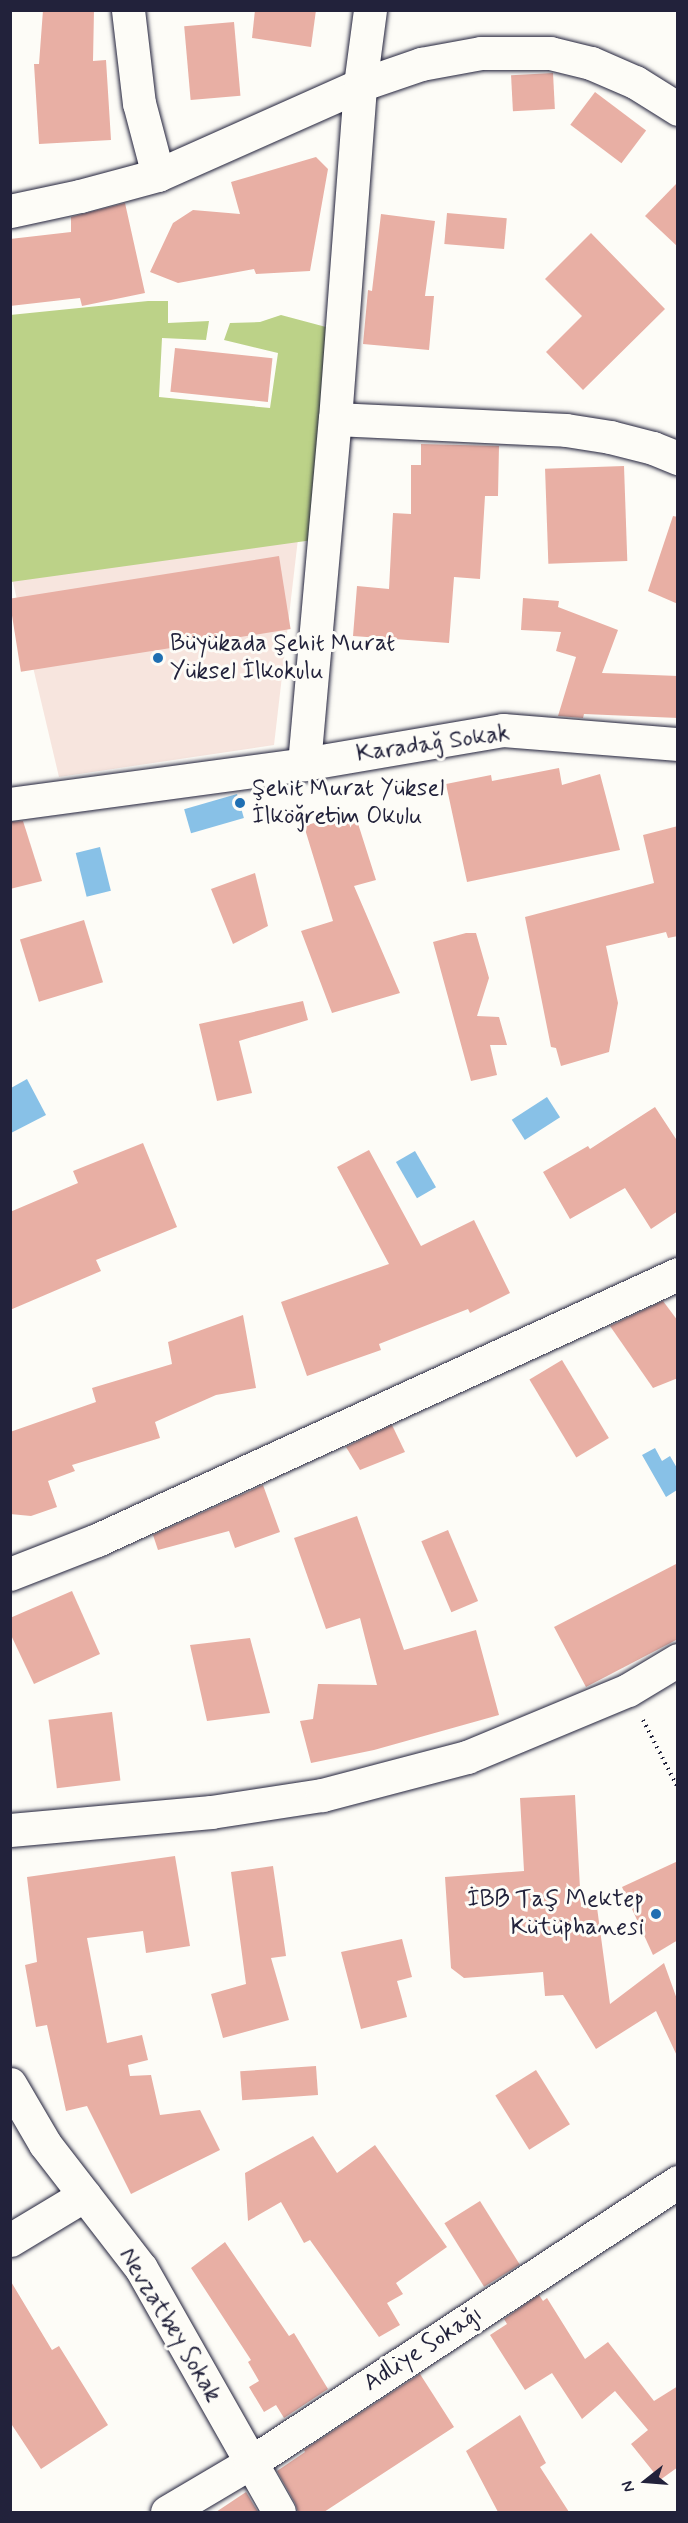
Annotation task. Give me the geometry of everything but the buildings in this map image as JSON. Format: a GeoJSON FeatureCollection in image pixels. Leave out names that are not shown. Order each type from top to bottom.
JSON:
{"type":"FeatureCollection","features":[{"type":"Feature","properties":{"kind":"street"},"geometry":{"type":"LineString","coordinates":[[128,10],[139,103],[159,175]]}},
{"type":"Feature","properties":{"kind":"street"},"geometry":{"type":"LineString","coordinates":[[304,764],[335,419],[360,85],[370,10]]}},
{"type":"Feature","properties":{"kind":"street"},"geometry":{"type":"LineString","coordinates":[[10,210],[80,196],[159,175],[360,85],[421,64],[481,53],[550,53],[591,63],[635,82],[678,109]]}},
{"type":"Feature","properties":{"kind":"street"},"geometry":{"type":"LineString","coordinates":[[335,419],[566,430],[610,437],[653,448],[678,458]]}},
{"type":"Feature","properties":{"kind":"street","name":"Karadağ Sokak"},"geometry":{"type":"LineString","coordinates":[[10,804],[304,764],[503,730],[678,744]]}},
{"type":"Feature","properties":{"kind":"street"},"geometry":{"type":"LineString","coordinates":[[10,1574],[97,1540],[678,1274]]}},
{"type":"Feature","properties":{"kind":"street"},"geometry":{"type":"LineString","coordinates":[[10,1830],[211,1812],[322,1795],[467,1757],[628,1690],[678,1660]]}},
{"type":"Feature","properties":{"kind":"street","name":"Nevzatbey Sokak"},"geometry":{"type":"LineString","coordinates":[[10,2084],[45,2144],[141,2268],[279,2512]]}},
{"type":"Feature","properties":{"kind":"street","name":"Adliye Sokağı"},"geometry":{"type":"LineString","coordinates":[[167,2512],[250,2463],[678,2182]]}},
{"type":"Feature","properties":{"kind":"street"},"geometry":{"type":"LineString","coordinates":[[10,2240],[85,2195]]}},
{"type":"Feature","properties":{"kind":"path"},"geometry":{"type":"LineString","coordinates":[[628,1690],[678,1788]]}},
{"type":"Feature","properties":{"kind":"shaded area","name":"Büyükada Şehit Murat Yüksel İlkokulu"},"geometry":{"type":"Polygon","coordinates":[[[299,530],[274,745],[59,777],[10,570],[299,530]]]}},
{"type":"Feature","properties":{"kind":"green space"},"geometry":{"type":"Polygon","coordinates":[[[168,301],[168,323],[209,321],[206,340],[162,338],[159,397],[270,408],[278,353],[224,340],[230,323],[260,322],[281,315],[326,327],[313,540],[11,582],[10,315],[168,301]]]}},
{"type":"Feature","properties":{"kind":"water"},"geometry":{"type":"Polygon","coordinates":[[[237,794],[244,818],[191,833],[184,809],[237,794]]]}},
{"type":"Feature","properties":{"kind":"water"},"geometry":{"type":"Polygon","coordinates":[[[100,847],[111,891],[87,897],[76,853],[100,847]]]}},
{"type":"Feature","properties":{"kind":"water"},"geometry":{"type":"Polygon","coordinates":[[[27,1079],[46,1115],[11,1133],[11,1088],[27,1079]]]}},
{"type":"Feature","properties":{"kind":"water"},"geometry":{"type":"Polygon","coordinates":[[[547,1097],[560,1117],[525,1140],[512,1120],[547,1097]]]}},
{"type":"Feature","properties":{"kind":"water"},"geometry":{"type":"Polygon","coordinates":[[[415,1151],[436,1187],[417,1198],[396,1162],[415,1151]]]}},
{"type":"Feature","properties":{"kind":"water"},"geometry":{"type":"Polygon","coordinates":[[[655,1448],[662,1461],[670,1456],[677,1468],[677,1490],[666,1497],[642,1455],[655,1448]]]}},
{"type":"Feature","properties":{"kind":"place","name":"Büyükada Şehit Murat Yüksel İlkokulu"},"geometry":{"type":"Point","coordinates":[158,658]}},
{"type":"Feature","properties":{"kind":"place","name":"Şehit Murat Yüksel İlköğretim Okulu"},"geometry":{"type":"Point","coordinates":[240,803]}},
{"type":"Feature","properties":{"kind":"place","name":"İBB Taş Mektep Kütüphanesi"},"geometry":{"type":"Point","coordinates":[656,1914]}}]}
